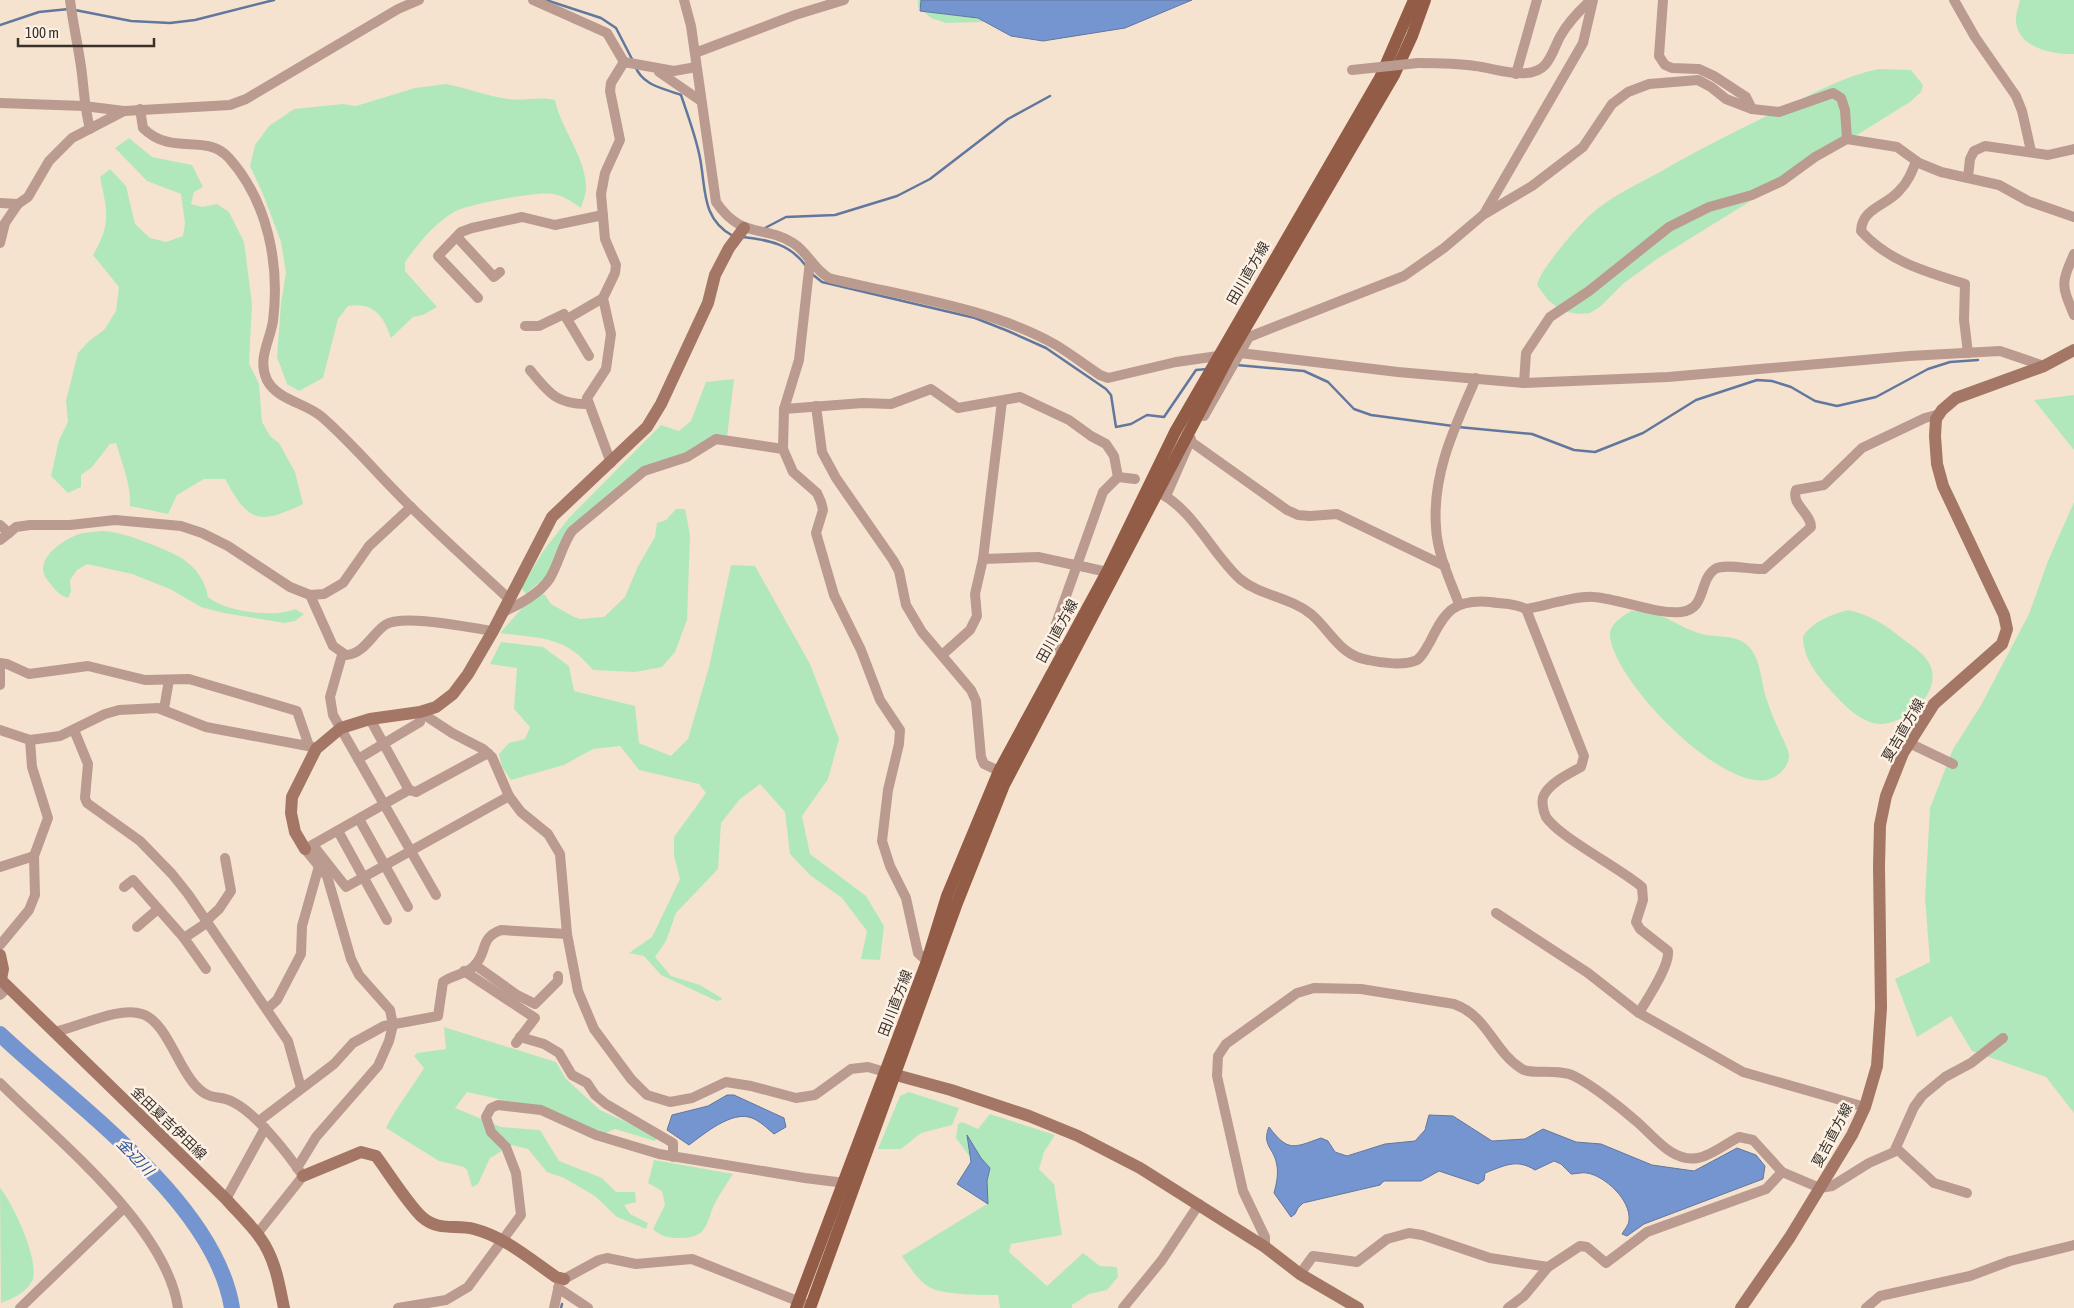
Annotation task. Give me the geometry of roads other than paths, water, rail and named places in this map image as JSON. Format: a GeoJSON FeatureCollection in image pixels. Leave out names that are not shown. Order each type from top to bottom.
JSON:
{"type":"FeatureCollection","features":[{"type":"Feature","properties":{"kind":"main road","name":"田川直方線"},"geometry":{"type":"LineString","coordinates":[[805,1306],[890,1073],[947,896],[999,771],[1107,572],[1175,432],[1380,78],[1414,0]]}},
{"type":"Feature","properties":{"kind":"main road","name":"田川直方線"},"geometry":{"type":"LineString","coordinates":[[805,1306],[845,1183],[1004,785],[1229,356],[1394,75],[1412,36],[1425,0]]}},
{"type":"Feature","properties":{"kind":"street"},"geometry":{"type":"LineString","coordinates":[[0,104],[84,106],[124,111],[218,107],[246,99],[398,9],[419,0]]}},
{"type":"Feature","properties":{"kind":"street"},"geometry":{"type":"LineString","coordinates":[[532,0],[606,33],[625,62],[674,72],[696,67]]}},
{"type":"Feature","properties":{"kind":"street"},"geometry":{"type":"LineString","coordinates":[[684,0],[691,26],[716,202],[739,233],[792,242],[804,252],[821,274],[829,278],[977,314],[1006,324],[1056,345],[1100,375],[1108,378],[1176,362],[1218,356]]}},
{"type":"Feature","properties":{"kind":"street"},"geometry":{"type":"LineString","coordinates":[[695,53],[795,15],[844,0]]}},
{"type":"Feature","properties":{"kind":"street"},"geometry":{"type":"LineString","coordinates":[[1516,74],[1537,0]]}},
{"type":"Feature","properties":{"kind":"street"},"geometry":{"type":"LineString","coordinates":[[1663,0],[1659,56],[1664,65],[1672,68],[1699,69],[1714,76],[1746,97],[1752,109]]}},
{"type":"Feature","properties":{"kind":"street"},"geometry":{"type":"LineString","coordinates":[[1954,0],[1975,37],[2016,96],[2022,111],[2031,151]]}},
{"type":"Feature","properties":{"kind":"street"},"geometry":{"type":"LineString","coordinates":[[1352,70],[1439,62],[1476,66],[1516,74],[1534,72],[1543,67],[1551,57],[1561,34],[1590,1]]}},
{"type":"Feature","properties":{"kind":"street"},"geometry":{"type":"LineString","coordinates":[[1483,215],[1583,43],[1590,1]]}},
{"type":"Feature","properties":{"kind":"street"},"geometry":{"type":"LineString","coordinates":[[70,2],[82,74],[84,106],[90,128]]}},
{"type":"Feature","properties":{"kind":"street"},"geometry":{"type":"LineString","coordinates":[[567,319],[603,298],[615,273],[616,265],[605,239],[602,194],[605,173],[620,140],[610,91],[611,83],[625,62]]}},
{"type":"Feature","properties":{"kind":"street"},"geometry":{"type":"LineString","coordinates":[[651,67],[679,84],[701,101]]}},
{"type":"Feature","properties":{"kind":"street"},"geometry":{"type":"LineString","coordinates":[[1847,139],[1845,110],[1841,98],[1833,93],[1778,112],[1752,109],[1726,99],[1711,87],[1698,80],[1649,84],[1628,92],[1612,104],[1583,147],[1532,186],[1483,215],[1444,248],[1404,276],[1249,337],[1190,441],[1163,495],[1191,521],[1239,577],[1254,590],[1290,603],[1311,614],[1337,645],[1352,655],[1368,660],[1406,663],[1417,660],[1424,654],[1438,625],[1459,604],[1491,602],[1520,606],[1526,609],[1592,596],[1668,611],[1682,612],[1690,609],[1699,604],[1709,576],[1715,569],[1723,566],[1764,568],[1811,527],[1811,520],[1796,502],[1796,490],[1824,485],[1862,448],[1925,418],[1940,414],[1956,398],[2044,366],[2074,350]]}},
{"type":"Feature","properties":{"kind":"street"},"geometry":{"type":"LineString","coordinates":[[140,109],[143,128],[161,141],[174,144],[200,145],[222,152],[240,172],[256,201],[271,244],[275,266],[273,322],[263,354],[263,369],[267,380],[274,390],[322,417],[410,507],[509,599]]}},
{"type":"Feature","properties":{"kind":"street"},"geometry":{"type":"LineString","coordinates":[[0,243],[5,223],[18,204],[28,197],[49,160],[72,138],[124,111]]}},
{"type":"Feature","properties":{"kind":"street"},"geometry":{"type":"LineString","coordinates":[[1524,383],[1526,353],[1536,334],[1550,317],[1589,291],[1669,226],[1709,207],[1752,195],[1782,181],[1815,157],[1847,139],[1897,147],[1916,161],[1941,172],[1999,185],[2028,201],[2074,217]]}},
{"type":"Feature","properties":{"kind":"street"},"geometry":{"type":"LineString","coordinates":[[1968,177],[1970,159],[1974,151],[1985,146],[2031,151],[2048,155],[2074,149]]}},
{"type":"Feature","properties":{"kind":"street"},"geometry":{"type":"LineString","coordinates":[[1916,161],[1908,181],[1898,193],[1870,211],[1862,221],[1862,231],[1870,240],[1898,261],[1965,284],[1964,320],[1968,353]]}},
{"type":"Feature","properties":{"kind":"street"},"geometry":{"type":"LineString","coordinates":[[0,203],[18,204]]}},
{"type":"Feature","properties":{"kind":"street"},"geometry":{"type":"LineString","coordinates":[[478,298],[438,256],[457,237],[472,228],[522,218],[555,225],[603,215]]}},
{"type":"Feature","properties":{"kind":"street"},"geometry":{"type":"LineString","coordinates":[[358,759],[453,694],[468,674],[493,631],[500,613],[552,517],[647,426],[661,404],[708,303],[715,275],[739,233]]}},
{"type":"Feature","properties":{"kind":"street"},"geometry":{"type":"LineString","coordinates":[[457,237],[494,277],[500,272]]}},
{"type":"Feature","properties":{"kind":"street"},"geometry":{"type":"LineString","coordinates":[[2074,254],[2063,281],[2064,292],[2074,314]]}},
{"type":"Feature","properties":{"kind":"street"},"geometry":{"type":"LineString","coordinates":[[810,261],[799,360],[784,409],[783,449],[793,472],[817,493],[821,502],[823,510],[816,533],[834,595],[861,650],[880,700],[900,730],[899,744],[888,790],[882,841],[890,866],[906,898],[918,953],[927,961]]}},
{"type":"Feature","properties":{"kind":"street"},"geometry":{"type":"LineString","coordinates":[[603,298],[611,334],[606,369],[602,378],[589,392],[587,398],[610,463]]}},
{"type":"Feature","properties":{"kind":"street"},"geometry":{"type":"LineString","coordinates":[[525,326],[539,326],[564,314],[589,356]]}},
{"type":"Feature","properties":{"kind":"street"},"geometry":{"type":"LineString","coordinates":[[1240,353],[1398,372],[1524,383],[1668,377],[2000,351],[2044,366]]}},
{"type":"Feature","properties":{"kind":"street"},"geometry":{"type":"LineString","coordinates":[[530,370],[550,395],[569,403],[589,404]]}},
{"type":"Feature","properties":{"kind":"street"},"geometry":{"type":"LineString","coordinates":[[1459,604],[1445,566],[1436,528],[1436,491],[1443,456],[1476,378]]}},
{"type":"Feature","properties":{"kind":"street"},"geometry":{"type":"LineString","coordinates":[[784,409],[863,403],[891,404],[931,389],[958,408],[1020,397],[1069,420],[1106,444],[1114,456],[1118,477]]}},
{"type":"Feature","properties":{"kind":"street"},"geometry":{"type":"LineString","coordinates":[[942,655],[974,623],[977,616],[975,594],[983,559],[1002,401]]}},
{"type":"Feature","properties":{"kind":"street"},"geometry":{"type":"LineString","coordinates":[[816,406],[822,452],[836,478],[899,571],[906,605],[913,619],[971,690],[976,701],[981,757],[984,764],[999,771]]}},
{"type":"Feature","properties":{"kind":"street","name":"夏吉直方線"},"geometry":{"type":"LineString","coordinates":[[1742,1308],[1852,1136],[1865,1107],[1877,1066],[1882,1008],[1879,945],[1880,825],[1886,796],[1910,743],[1934,704],[2002,644],[2007,629],[2000,606],[1943,486],[1937,464],[1935,436],[1936,419],[1940,414]]}},
{"type":"Feature","properties":{"kind":"street"},"geometry":{"type":"LineString","coordinates":[[500,613],[523,602],[549,579],[566,540],[572,531],[644,472],[687,457],[716,439],[783,449]]}},
{"type":"Feature","properties":{"kind":"street"},"geometry":{"type":"LineString","coordinates":[[1190,441],[1287,510],[1304,515],[1337,514],[1445,566]]}},
{"type":"Feature","properties":{"kind":"street"},"geometry":{"type":"LineString","coordinates":[[1118,477],[1135,479]]}},
{"type":"Feature","properties":{"kind":"street"},"geometry":{"type":"LineString","coordinates":[[1062,654],[1052,638],[1103,492],[1118,477]]}},
{"type":"Feature","properties":{"kind":"street"},"geometry":{"type":"LineString","coordinates":[[0,540],[16,527],[30,525],[70,525],[115,520],[181,526],[202,532],[228,546],[290,587],[310,595],[324,594],[343,582],[369,546],[410,507]]}},
{"type":"Feature","properties":{"kind":"street"},"geometry":{"type":"LineString","coordinates":[[0,526],[9,533]]}},
{"type":"Feature","properties":{"kind":"street"},"geometry":{"type":"LineString","coordinates":[[983,559],[1038,557],[1107,572]]}},
{"type":"Feature","properties":{"kind":"street"},"geometry":{"type":"LineString","coordinates":[[310,595],[324,632],[333,646],[342,654],[356,653],[386,624],[401,619],[493,631]]}},
{"type":"Feature","properties":{"kind":"street"},"geometry":{"type":"LineString","coordinates":[[1526,609],[1584,756],[1581,767],[1553,784],[1544,796],[1543,806],[1546,817],[1559,830],[1642,887],[1643,900],[1636,922],[1640,929],[1668,951],[1669,957],[1639,1012]]}},
{"type":"Feature","properties":{"kind":"street"},"geometry":{"type":"LineString","coordinates":[[342,654],[330,697],[333,715],[436,895]]}},
{"type":"Feature","properties":{"kind":"street"},"geometry":{"type":"LineString","coordinates":[[0,663],[29,674],[88,666],[132,678],[189,679],[297,711],[312,747]]}},
{"type":"Feature","properties":{"kind":"street"},"geometry":{"type":"LineString","coordinates":[[0,669],[0,685]]}},
{"type":"Feature","properties":{"kind":"street"},"geometry":{"type":"LineString","coordinates":[[164,709],[169,680]]}},
{"type":"Feature","properties":{"kind":"street"},"geometry":{"type":"LineString","coordinates":[[0,730],[30,740],[60,736],[105,714],[119,710],[164,709],[206,727],[312,747]]}},
{"type":"Feature","properties":{"kind":"street"},"geometry":{"type":"LineString","coordinates":[[509,796],[346,888],[295,832],[291,813],[292,797],[312,747],[341,728],[370,719],[420,717],[488,753],[492,757],[509,796],[521,812],[548,834],[560,854],[567,934],[578,991],[594,1029],[630,1079],[647,1095],[670,1102],[692,1098],[726,1082],[751,1086],[796,1098],[815,1095],[851,1069],[868,1067],[890,1073],[1029,1116],[1070,1133],[1140,1168],[1265,1247],[1300,1274],[1331,1294],[1358,1308]]}},
{"type":"Feature","properties":{"kind":"street"},"geometry":{"type":"LineString","coordinates":[[370,719],[408,790]]}},
{"type":"Feature","properties":{"kind":"street"},"geometry":{"type":"LineString","coordinates":[[74,730],[88,764],[85,798],[87,803],[140,841],[172,874],[208,921],[288,1041],[301,1088]]}},
{"type":"Feature","properties":{"kind":"street"},"geometry":{"type":"LineString","coordinates":[[0,945],[25,915],[35,895],[34,856],[48,818],[32,767],[30,740]]}},
{"type":"Feature","properties":{"kind":"street"},"geometry":{"type":"LineString","coordinates":[[1910,743],[1953,764]]}},
{"type":"Feature","properties":{"kind":"street"},"geometry":{"type":"LineString","coordinates":[[309,847],[408,790],[416,792],[488,753]]}},
{"type":"Feature","properties":{"kind":"street"},"geometry":{"type":"LineString","coordinates":[[359,819],[408,907]]}},
{"type":"Feature","properties":{"kind":"street"},"geometry":{"type":"LineString","coordinates":[[338,830],[387,920]]}},
{"type":"Feature","properties":{"kind":"street"},"geometry":{"type":"LineString","coordinates":[[257,1234],[300,1172],[316,1137],[378,1066],[389,1041],[393,1025],[390,1010],[359,975],[355,967],[327,876],[319,866],[309,847]]}},
{"type":"Feature","properties":{"kind":"street"},"geometry":{"type":"LineString","coordinates":[[0,867],[34,856]]}},
{"type":"Feature","properties":{"kind":"street"},"geometry":{"type":"LineString","coordinates":[[184,938],[208,921],[232,891],[225,858]]}},
{"type":"Feature","properties":{"kind":"street"},"geometry":{"type":"LineString","coordinates":[[267,1009],[277,1000],[301,954],[302,926],[319,866]]}},
{"type":"Feature","properties":{"kind":"street"},"geometry":{"type":"LineString","coordinates":[[124,887],[134,880],[184,938],[206,969]]}},
{"type":"Feature","properties":{"kind":"street"},"geometry":{"type":"LineString","coordinates":[[137,927],[158,908]]}},
{"type":"Feature","properties":{"kind":"street"},"geometry":{"type":"LineString","coordinates":[[1496,913],[1588,973],[1639,1012],[1743,1072],[1865,1107]]}},
{"type":"Feature","properties":{"kind":"street"},"geometry":{"type":"LineString","coordinates":[[226,1200],[262,1124],[301,1088],[334,1064],[353,1043],[384,1026],[438,1016],[443,982],[451,976],[473,968],[480,958],[487,938],[501,930],[567,934]]}},
{"type":"Feature","properties":{"kind":"street","name":"金田夏吉伊田線"},"geometry":{"type":"LineString","coordinates":[[0,955],[3,969],[2,986],[54,1032],[226,1200],[257,1234],[268,1250],[284,1308]]}},
{"type":"Feature","properties":{"kind":"street"},"geometry":{"type":"LineString","coordinates":[[475,965],[517,995],[535,1004],[558,981],[558,976]]}},
{"type":"Feature","properties":{"kind":"street"},"geometry":{"type":"LineString","coordinates":[[464,971],[535,1018],[518,1040],[544,1044],[559,1053],[572,1075],[586,1083],[595,1095],[606,1104],[673,1143],[673,1157]]}},
{"type":"Feature","properties":{"kind":"street"},"geometry":{"type":"LineString","coordinates":[[1265,1247],[1264,1236],[1243,1191],[1217,1076],[1218,1056],[1226,1044],[1298,993],[1314,988],[1361,989],[1454,1004],[1468,1009],[1479,1019],[1506,1055],[1523,1070],[1563,1071],[1575,1076],[1635,1120],[1666,1149],[1685,1159],[1700,1158],[1738,1136],[1753,1140],[1782,1172],[1820,1188],[1832,1186],[1869,1163],[1894,1152],[1914,1107],[1922,1096],[1945,1077],[1971,1063],[2003,1038]]}},
{"type":"Feature","properties":{"kind":"street"},"geometry":{"type":"LineString","coordinates":[[54,1032],[113,1014],[132,1011],[145,1014],[158,1026],[195,1086],[207,1096],[232,1100],[262,1124],[300,1172]]}},
{"type":"Feature","properties":{"kind":"street"},"geometry":{"type":"LineString","coordinates":[[0,1083],[95,1174],[124,1208],[159,1257],[176,1293],[178,1308]]}},
{"type":"Feature","properties":{"kind":"street"},"geometry":{"type":"LineString","coordinates":[[398,1308],[446,1300],[468,1287],[521,1215],[516,1173],[506,1147],[491,1132],[486,1117],[491,1108],[498,1105],[541,1110],[596,1135],[673,1157],[845,1183]]}},
{"type":"Feature","properties":{"kind":"street"},"geometry":{"type":"LineString","coordinates":[[1896,1148],[1934,1183],[1967,1194]]}},
{"type":"Feature","properties":{"kind":"street"},"geometry":{"type":"LineString","coordinates":[[300,1172],[361,1152],[370,1152],[376,1156],[423,1218],[438,1226],[457,1229],[472,1228],[502,1240],[556,1278],[588,1308]]}},
{"type":"Feature","properties":{"kind":"street"},"geometry":{"type":"LineString","coordinates":[[1508,1308],[1524,1296],[1548,1268],[1580,1246],[1587,1247],[1606,1263],[1647,1232],[1766,1190],[1782,1172]]}},
{"type":"Feature","properties":{"kind":"street"},"geometry":{"type":"LineString","coordinates":[[1123,1308],[1162,1260],[1198,1204]]}},
{"type":"Feature","properties":{"kind":"street"},"geometry":{"type":"LineString","coordinates":[[20,1308],[124,1208]]}},
{"type":"Feature","properties":{"kind":"street"},"geometry":{"type":"LineString","coordinates":[[1300,1274],[1313,1256],[1357,1262],[1387,1240],[1409,1233],[1422,1235],[1490,1258],[1548,1268]]}},
{"type":"Feature","properties":{"kind":"street"},"geometry":{"type":"LineString","coordinates":[[1866,1308],[1880,1296],[1970,1276],[2010,1261],[2074,1245]]}},
{"type":"Feature","properties":{"kind":"street"},"geometry":{"type":"LineString","coordinates":[[554,1308],[561,1282],[599,1260],[607,1258],[636,1264],[692,1259],[805,1306]]}},
{"type":"Feature","properties":{"kind":"water"},"geometry":{"type":"Polygon","coordinates":[[[921,0],[1192,0],[1125,28],[1043,41],[1011,36],[978,18],[920,11],[921,0]]]}},
{"type":"Feature","properties":{"kind":"water"},"geometry":{"type":"Polygon","coordinates":[[[727,1095],[734,1095],[784,1118],[786,1127],[774,1134],[752,1118],[736,1117],[719,1124],[689,1145],[667,1130],[672,1115],[708,1106],[727,1095]]]}},
{"type":"Feature","properties":{"kind":"water"},"geometry":{"type":"Polygon","coordinates":[[[1429,1115],[1453,1116],[1492,1141],[1525,1139],[1543,1129],[1576,1142],[1601,1144],[1652,1165],[1694,1171],[1737,1148],[1756,1155],[1765,1166],[1763,1179],[1644,1224],[1627,1236],[1622,1234],[1629,1222],[1629,1212],[1615,1190],[1594,1175],[1585,1173],[1571,1174],[1561,1164],[1554,1161],[1535,1170],[1522,1164],[1510,1164],[1485,1173],[1484,1180],[1478,1184],[1439,1171],[1421,1181],[1384,1181],[1380,1185],[1303,1203],[1291,1217],[1274,1193],[1277,1169],[1276,1161],[1267,1142],[1269,1127],[1286,1144],[1297,1146],[1321,1138],[1328,1141],[1335,1152],[1347,1156],[1385,1144],[1415,1141],[1425,1130],[1429,1115]]]}},
{"type":"Feature","properties":{"kind":"water"},"geometry":{"type":"Polygon","coordinates":[[[967,1135],[981,1158],[990,1168],[987,1181],[988,1204],[957,1184],[971,1162],[967,1135]]]}},
{"type":"Feature","properties":{"kind":"waterway"},"geometry":{"type":"LineString","coordinates":[[75,10],[131,21],[170,23],[195,20],[274,0]]}},
{"type":"Feature","properties":{"kind":"waterway"},"geometry":{"type":"LineString","coordinates":[[546,0],[601,18],[616,28],[633,61]]}},
{"type":"Feature","properties":{"kind":"waterway"},"geometry":{"type":"LineString","coordinates":[[0,25],[39,12],[69,9]]}},
{"type":"Feature","properties":{"kind":"waterway"},"geometry":{"type":"LineString","coordinates":[[635,66],[648,82],[681,95],[698,150],[710,212],[715,221],[733,236]]}},
{"type":"Feature","properties":{"kind":"waterway"},"geometry":{"type":"LineString","coordinates":[[763,229],[786,217],[835,215],[897,196],[930,179],[1008,119],[1050,96]]}},
{"type":"Feature","properties":{"kind":"waterway"},"geometry":{"type":"LineString","coordinates":[[743,237],[778,244],[793,253],[806,266]]}},
{"type":"Feature","properties":{"kind":"waterway"},"geometry":{"type":"LineString","coordinates":[[812,274],[822,282],[975,318],[1046,348],[1106,389],[1111,395],[1116,427],[1131,424],[1147,415],[1164,417],[1196,370],[1207,369]]}},
{"type":"Feature","properties":{"kind":"waterway"},"geometry":{"type":"LineString","coordinates":[[1458,427],[1532,434],[1574,450],[1595,452],[1643,433],[1696,400],[1757,380],[1772,381],[1791,387],[1815,401],[1837,406],[1876,397],[1928,369],[1950,362],[1978,360]]}},
{"type":"Feature","properties":{"kind":"waterway"},"geometry":{"type":"LineString","coordinates":[[1237,365],[1304,371],[1328,382],[1354,409],[1371,415],[1453,426]]}},
{"type":"Feature","properties":{"kind":"waterway","name":"金辺川"},"geometry":{"type":"LineString","coordinates":[[0,1034],[102,1124],[171,1193],[199,1230],[220,1269],[232,1308]]}},
{"type":"Feature","properties":{"kind":"waterway"},"geometry":{"type":"LineString","coordinates":[[561,1308],[562,1304]]}}]}
